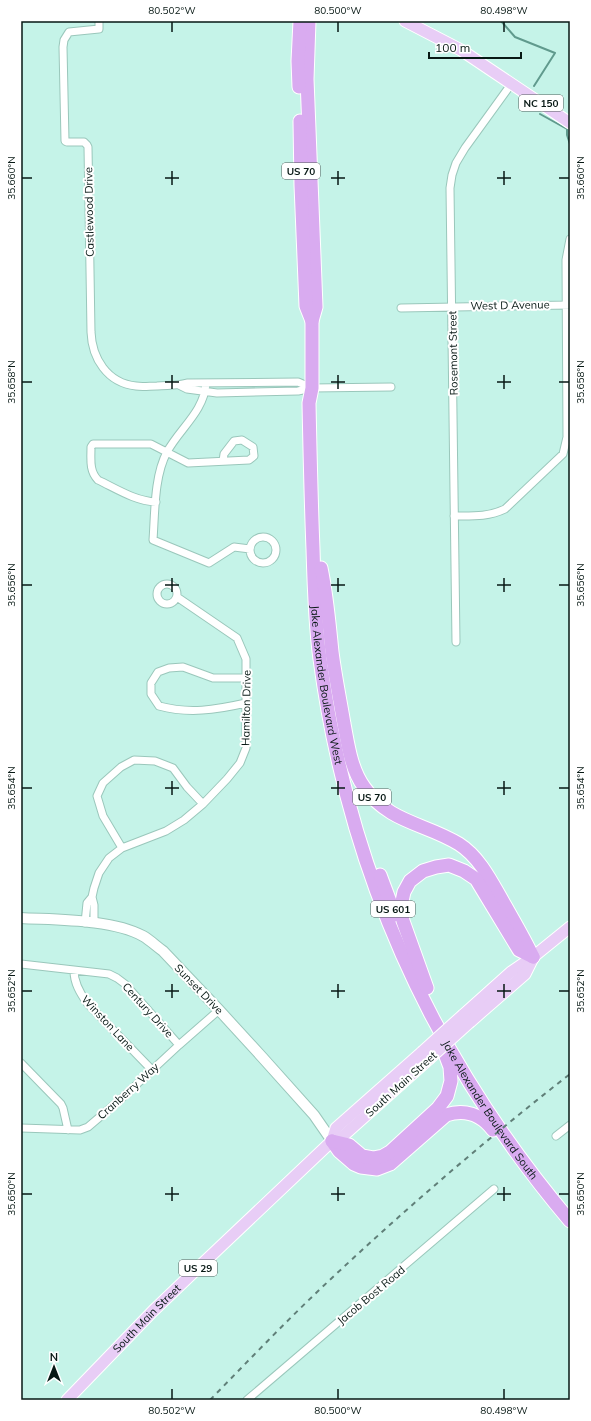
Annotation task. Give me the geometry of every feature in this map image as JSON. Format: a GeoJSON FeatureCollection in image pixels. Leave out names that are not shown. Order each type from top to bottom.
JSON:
{"type":"FeatureCollection","features":[{"type":"Feature","properties":{"kind":"highway","name":"Jake Alexander Boulevard West"},"geometry":{"type":"LineString","coordinates":[[300,21],[298,61],[301,185],[306,306],[312,321]]}},
{"type":"Feature","properties":{"kind":"highway","name":"Jake Alexander Boulevard West"},"geometry":{"type":"LineString","coordinates":[[309,21],[308,84],[316,307],[312,321],[312,388],[308,403],[315,602],[320,657],[326,702],[337,757],[355,827],[379,899],[423,990]]}},
{"type":"Feature","properties":{"kind":"highway","name":"Jake Alexander Boulevard West"},"geometry":{"type":"LineString","coordinates":[[312,388],[317,401],[321,568]]}},
{"type":"Feature","properties":{"kind":"highway","name":"US 70"},"geometry":{"type":"LineString","coordinates":[[321,568],[327,595],[339,698],[350,753],[363,786],[384,809],[460,844],[473,856],[485,870],[533,957]]}},
{"type":"Feature","properties":{"kind":"highway","name":"Jake Alexander Boulevard South"},"geometry":{"type":"LineString","coordinates":[[321,568],[326,641],[333,689],[352,783],[381,878],[423,990],[442,1035],[470,1085],[528,1169],[570,1221]]}},
{"type":"Feature","properties":{"kind":"highway"},"geometry":{"type":"LineString","coordinates":[[423,990],[403,921],[401,906],[404,892],[410,881],[423,871],[436,867],[449,865],[464,871],[476,879],[519,950],[533,957]]}},
{"type":"Feature","properties":{"kind":"highway","name":"US 70"},"geometry":{"type":"LineString","coordinates":[[332,1141],[349,1145],[362,1156],[373,1158],[384,1156],[438,1108],[447,1096],[451,1081],[450,1067],[446,1054],[427,1015],[423,990]]}},
{"type":"Feature","properties":{"kind":"highway","name":"Jake Alexander Boulevard South"},"geometry":{"type":"LineString","coordinates":[[423,990],[456,1048],[522,1148],[570,1208]]}},
{"type":"Feature","properties":{"kind":"highway"},"geometry":{"type":"LineString","coordinates":[[332,1141],[339,1151],[354,1164],[361,1167],[377,1168],[390,1164],[446,1115],[456,1112],[470,1113],[481,1118],[489,1125],[525,1171],[556,1205]]}},
{"type":"Feature","properties":{"kind":"main road","name":"NC 150"},"geometry":{"type":"LineString","coordinates":[[405,21],[461,50],[570,123]]}},
{"type":"Feature","properties":{"kind":"main road","name":"South Main Street"},"geometry":{"type":"LineString","coordinates":[[67,1400],[153,1311],[332,1141],[343,1136],[466,1019],[525,974],[533,957],[570,927]]}},
{"type":"Feature","properties":{"kind":"street","name":"Castlewood Drive"},"geometry":{"type":"LineString","coordinates":[[99,21],[99,29],[69,32],[64,40],[63,47],[65,141],[84,142],[87,144],[88,148],[93,347],[95,355],[104,369],[110,375],[126,384],[136,386],[178,385],[188,383],[206,387],[298,382],[312,388],[391,387]]}},
{"type":"Feature","properties":{"kind":"street","name":"Rosemont Street"},"geometry":{"type":"LineString","coordinates":[[456,642],[450,188],[456,163],[465,148],[512,83]]}},
{"type":"Feature","properties":{"kind":"street"},"geometry":{"type":"LineString","coordinates":[[454,516],[485,516],[495,514],[505,509],[563,454],[566,446],[568,431],[568,305],[566,260],[570,239]]}},
{"type":"Feature","properties":{"kind":"street","name":"West D Avenue"},"geometry":{"type":"LineString","coordinates":[[401,308],[568,305]]}},
{"type":"Feature","properties":{"kind":"street"},"geometry":{"type":"LineString","coordinates":[[206,387],[198,410],[167,452],[162,464],[159,475],[153,540],[209,563],[234,547],[250,549]]}},
{"type":"Feature","properties":{"kind":"street"},"geometry":{"type":"LineString","coordinates":[[156,502],[147,502],[134,498],[98,480],[91,470],[91,447],[93,444],[151,444],[188,463],[223,461]]}},
{"type":"Feature","properties":{"kind":"street","name":"Hamilton Drive"},"geometry":{"type":"LineString","coordinates":[[90,923],[94,905],[92,897],[96,880],[109,858],[122,848],[166,831],[181,822],[203,804],[223,784],[240,762],[246,748],[246,659],[237,638],[177,597]]}},
{"type":"Feature","properties":{"kind":"street"},"geometry":{"type":"LineString","coordinates":[[246,678],[213,678],[183,667],[169,668],[158,672],[151,683],[151,694],[159,706],[173,710],[202,711],[246,703]]}},
{"type":"Feature","properties":{"kind":"street"},"geometry":{"type":"LineString","coordinates":[[122,848],[103,816],[97,796],[103,783],[121,767],[134,760],[148,760],[173,768],[187,787],[203,804]]}},
{"type":"Feature","properties":{"kind":"street","name":"Sunset Drive"},"geometry":{"type":"LineString","coordinates":[[21,918],[90,923],[122,928],[142,936],[153,943],[163,951],[219,1010],[314,1116],[332,1141]]}},
{"type":"Feature","properties":{"kind":"street","name":"Century Drive"},"geometry":{"type":"LineString","coordinates":[[21,964],[109,974],[117,978],[125,984],[179,1045]]}},
{"type":"Feature","properties":{"kind":"street","name":"Winston Lane"},"geometry":{"type":"LineString","coordinates":[[74,971],[74,978],[80,994],[87,1003],[152,1070]]}},
{"type":"Feature","properties":{"kind":"street","name":"Cranberry Way"},"geometry":{"type":"LineString","coordinates":[[21,1128],[80,1130],[88,1128],[219,1010]]}},
{"type":"Feature","properties":{"kind":"street"},"geometry":{"type":"LineString","coordinates":[[21,1062],[61,1104],[68,1130]]}},
{"type":"Feature","properties":{"kind":"street"},"geometry":{"type":"LineString","coordinates":[[556,1136],[570,1125]]}},
{"type":"Feature","properties":{"kind":"street","name":"Jacob Bost Road"},"geometry":{"type":"LineString","coordinates":[[247,1400],[494,1189]]}},
{"type":"Feature","properties":{"kind":"waterway"},"geometry":{"type":"LineString","coordinates":[[501,21],[515,37],[555,53],[534,86]]}},
{"type":"Feature","properties":{"kind":"waterway"},"geometry":{"type":"LineString","coordinates":[[540,114],[567,129],[570,144]]}},
{"type":"Feature","properties":{"kind":"railway"},"geometry":{"type":"LineString","coordinates":[[210,1400],[302,1306],[420,1198],[479,1147],[570,1074]]}}]}
